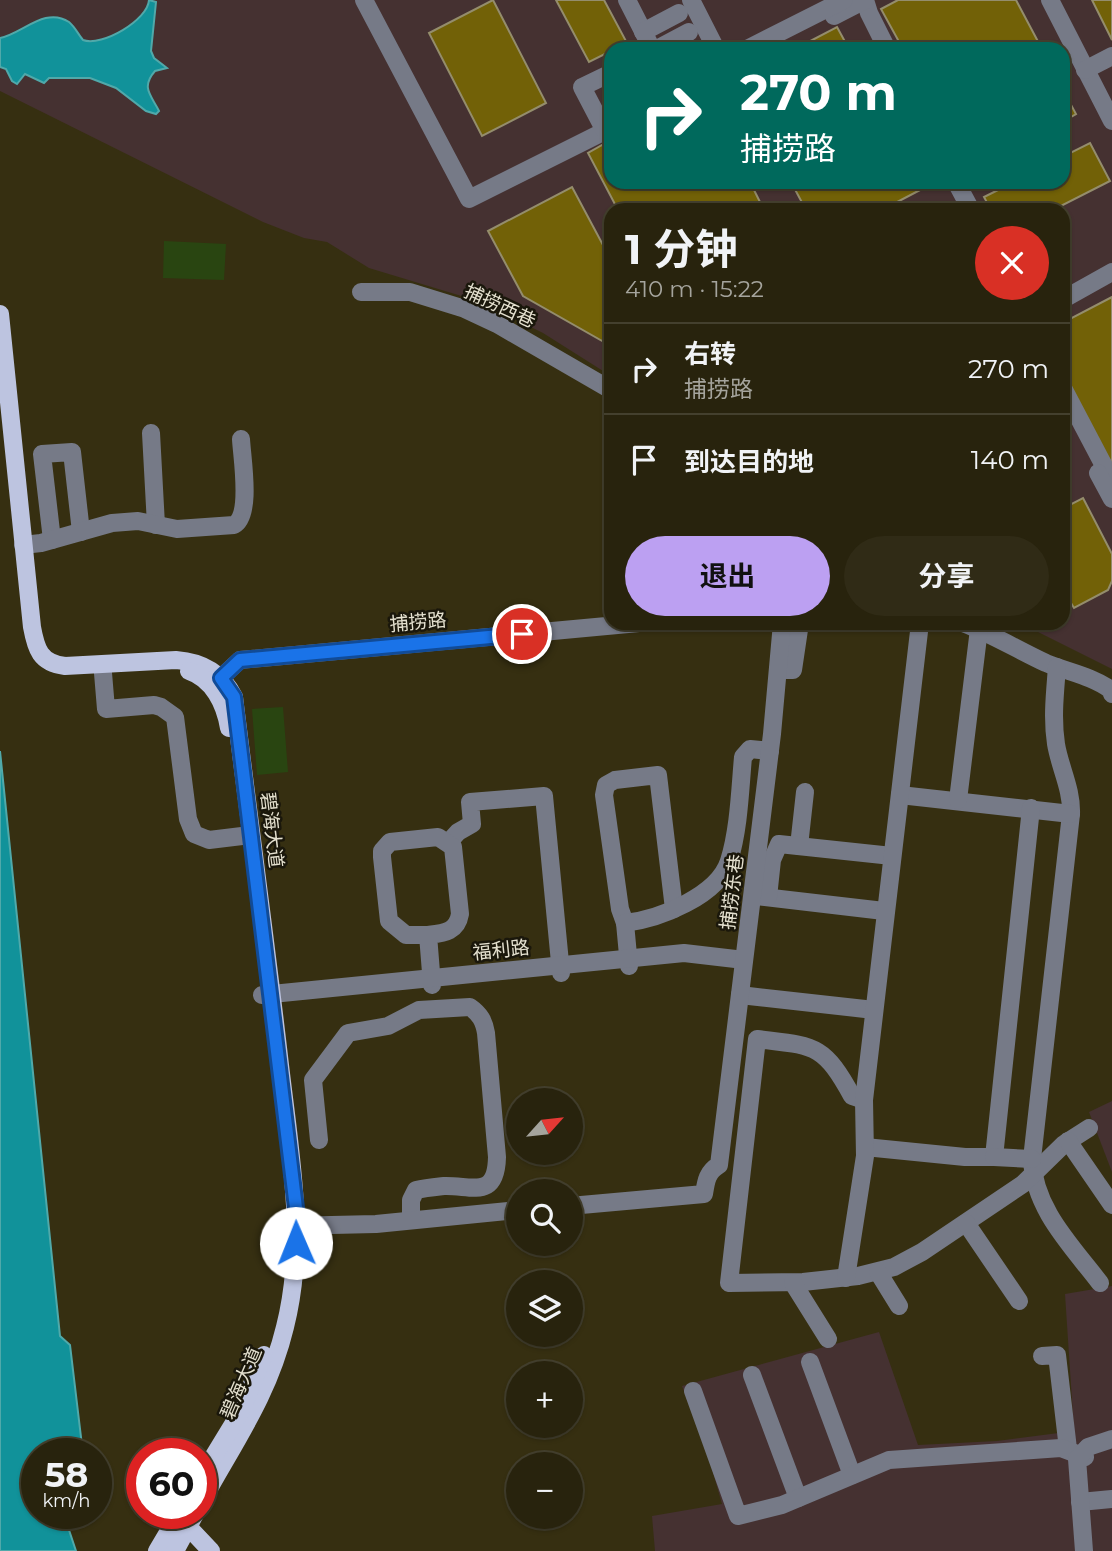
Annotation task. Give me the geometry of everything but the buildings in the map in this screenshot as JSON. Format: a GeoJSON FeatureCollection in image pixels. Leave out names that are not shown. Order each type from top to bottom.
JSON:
{"type":"FeatureCollection","features":[{"type":"Feature","properties":{"kind":"main road"},"geometry":{"type":"LineString","coordinates":[[0,314],[35,644],[42,658],[48,662],[71,666],[185,661],[202,665],[216,682]]}},
{"type":"Feature","properties":{"kind":"main road"},"geometry":{"type":"LineString","coordinates":[[0,403],[27,653],[34,666],[44,672],[64,675],[179,669],[216,682]]}},
{"type":"Feature","properties":{"kind":"main road","name":"碧海大道"},"geometry":{"type":"LineString","coordinates":[[216,682],[228,723],[267,998]]}},
{"type":"Feature","properties":{"kind":"main road","name":"碧海大道"},"geometry":{"type":"LineString","coordinates":[[216,682],[234,697],[292,1226],[293,1286],[284,1332],[272,1369],[251,1419],[217,1476]]}},
{"type":"Feature","properties":{"kind":"main road","name":"碧海大道"},"geometry":{"type":"LineString","coordinates":[[217,1451],[240,1413],[265,1353],[281,1296],[292,1226]]}},
{"type":"Feature","properties":{"kind":"main road"},"geometry":{"type":"LineString","coordinates":[[157,1551],[182,1531],[211,1551]]}},
{"type":"Feature","properties":{"kind":"street"},"geometry":{"type":"LineString","coordinates":[[364,0],[470,192]]}},
{"type":"Feature","properties":{"kind":"street"},"geometry":{"type":"LineString","coordinates":[[371,0],[470,192]]}},
{"type":"Feature","properties":{"kind":"street"},"geometry":{"type":"LineString","coordinates":[[627,0],[649,42]]}},
{"type":"Feature","properties":{"kind":"street"},"geometry":{"type":"LineString","coordinates":[[1050,0],[1112,106]]}},
{"type":"Feature","properties":{"kind":"street"},"geometry":{"type":"LineString","coordinates":[[1058,0],[1112,121]]}},
{"type":"Feature","properties":{"kind":"street"},"geometry":{"type":"LineString","coordinates":[[763,42],[858,1]]}},
{"type":"Feature","properties":{"kind":"street"},"geometry":{"type":"LineString","coordinates":[[782,42],[858,1]]}},
{"type":"Feature","properties":{"kind":"street"},"geometry":{"type":"LineString","coordinates":[[858,1],[876,42]]}},
{"type":"Feature","properties":{"kind":"street"},"geometry":{"type":"LineString","coordinates":[[858,1],[869,13],[884,42]]}},
{"type":"Feature","properties":{"kind":"street"},"geometry":{"type":"LineString","coordinates":[[643,32],[685,4]]}},
{"type":"Feature","properties":{"kind":"street"},"geometry":{"type":"LineString","coordinates":[[685,4],[705,42]]}},
{"type":"Feature","properties":{"kind":"street"},"geometry":{"type":"LineString","coordinates":[[685,4],[711,42]]}},
{"type":"Feature","properties":{"kind":"street"},"geometry":{"type":"LineString","coordinates":[[668,42],[689,32]]}},
{"type":"Feature","properties":{"kind":"street"},"geometry":{"type":"LineString","coordinates":[[1089,68],[1112,56]]}},
{"type":"Feature","properties":{"kind":"street"},"geometry":{"type":"LineString","coordinates":[[604,76],[582,87],[604,120]]}},
{"type":"Feature","properties":{"kind":"street"},"geometry":{"type":"LineString","coordinates":[[470,192],[604,126]]}},
{"type":"Feature","properties":{"kind":"street"},"geometry":{"type":"LineString","coordinates":[[1070,298],[1112,275]]}},
{"type":"Feature","properties":{"kind":"street","name":"捕捞西巷"},"geometry":{"type":"LineString","coordinates":[[361,292],[410,292],[464,309],[497,324],[604,386]]}},
{"type":"Feature","properties":{"kind":"street"},"geometry":{"type":"LineString","coordinates":[[1070,403],[1110,488]]}},
{"type":"Feature","properties":{"kind":"street"},"geometry":{"type":"LineString","coordinates":[[1070,419],[1110,488]]}},
{"type":"Feature","properties":{"kind":"street"},"geometry":{"type":"LineString","coordinates":[[151,433],[156,524]]}},
{"type":"Feature","properties":{"kind":"street"},"geometry":{"type":"LineString","coordinates":[[23,545],[52,540],[111,523],[138,521],[177,529],[234,526],[240,522],[245,504],[241,439]]}},
{"type":"Feature","properties":{"kind":"street"},"geometry":{"type":"LineString","coordinates":[[52,540],[43,454],[72,452],[80,532]]}},
{"type":"Feature","properties":{"kind":"street","name":"捕捞路"},"geometry":{"type":"LineString","coordinates":[[216,682],[240,660],[604,626]]}},
{"type":"Feature","properties":{"kind":"street","name":"捕捞东巷"},"geometry":{"type":"LineString","coordinates":[[583,1205],[704,1194],[711,1170],[719,1165],[744,964],[760,896],[781,630]]}},
{"type":"Feature","properties":{"kind":"street"},"geometry":{"type":"LineString","coordinates":[[778,670],[793,670],[799,630]]}},
{"type":"Feature","properties":{"kind":"street"},"geometry":{"type":"LineString","coordinates":[[846,1278],[865,1147],[864,1100],[918,630]]}},
{"type":"Feature","properties":{"kind":"street"},"geometry":{"type":"LineString","coordinates":[[958,800],[971,630]]}},
{"type":"Feature","properties":{"kind":"street"},"geometry":{"type":"LineString","coordinates":[[979,630],[1057,667],[1103,684],[1112,694]]}},
{"type":"Feature","properties":{"kind":"street"},"geometry":{"type":"LineString","coordinates":[[1057,667],[1054,727],[1059,761],[1072,800],[1072,814],[1033,1168],[1046,1211],[1100,1283]]}},
{"type":"Feature","properties":{"kind":"street"},"geometry":{"type":"LineString","coordinates":[[103,673],[106,716],[154,705],[169,712],[178,725],[189,827],[201,839],[242,836]]}},
{"type":"Feature","properties":{"kind":"street"},"geometry":{"type":"LineString","coordinates":[[625,923],[650,919],[674,909],[699,895],[723,873],[732,847],[743,757],[750,749],[770,751]]}},
{"type":"Feature","properties":{"kind":"street"},"geometry":{"type":"LineString","coordinates":[[629,962],[604,795],[606,785],[614,780],[658,775],[674,909]]}},
{"type":"Feature","properties":{"kind":"street"},"geometry":{"type":"LineString","coordinates":[[799,846],[805,792]]}},
{"type":"Feature","properties":{"kind":"street"},"geometry":{"type":"LineString","coordinates":[[900,795],[1072,814]]}},
{"type":"Feature","properties":{"kind":"street"},"geometry":{"type":"LineString","coordinates":[[449,842],[457,832],[472,824],[470,802],[544,796],[561,969]]}},
{"type":"Feature","properties":{"kind":"street"},"geometry":{"type":"LineString","coordinates":[[994,1157],[1031,808]]}},
{"type":"Feature","properties":{"kind":"street"},"geometry":{"type":"LineString","coordinates":[[431,837],[449,842],[453,846],[459,921],[450,930],[428,935],[406,935],[389,921],[382,851],[390,842],[431,837]]}},
{"type":"Feature","properties":{"kind":"street"},"geometry":{"type":"LineString","coordinates":[[884,911],[760,896],[779,844],[892,856]]}},
{"type":"Feature","properties":{"kind":"street"},"geometry":{"type":"LineString","coordinates":[[428,935],[432,982]]}},
{"type":"Feature","properties":{"kind":"street","name":"福利路"},"geometry":{"type":"LineString","coordinates":[[267,998],[629,962],[684,953],[744,964]]}},
{"type":"Feature","properties":{"kind":"street"},"geometry":{"type":"LineString","coordinates":[[740,995],[874,1010]]}},
{"type":"Feature","properties":{"kind":"street"},"geometry":{"type":"LineString","coordinates":[[319,1140],[313,1080],[348,1033],[388,1026],[419,1010],[470,1007],[477,1012],[485,1026],[497,1167],[495,1176],[489,1183],[474,1189],[456,1189],[434,1194],[430,1200],[431,1217]]}},
{"type":"Feature","properties":{"kind":"street"},"geometry":{"type":"LineString","coordinates":[[864,1100],[852,1096],[836,1069],[819,1050],[807,1045],[757,1039],[729,1283],[793,1283],[846,1278],[902,1264],[966,1223],[1033,1168],[1089,1128]]}},
{"type":"Feature","properties":{"kind":"street"},"geometry":{"type":"LineString","coordinates":[[734,1041],[756,1043]]}},
{"type":"Feature","properties":{"kind":"street"},"geometry":{"type":"LineString","coordinates":[[1068,1141],[1112,1205]]}},
{"type":"Feature","properties":{"kind":"street"},"geometry":{"type":"LineString","coordinates":[[865,1147],[965,1157],[994,1157],[1033,1168]]}},
{"type":"Feature","properties":{"kind":"street"},"geometry":{"type":"LineString","coordinates":[[411,1220],[411,1196],[416,1190],[448,1186],[456,1189]]}},
{"type":"Feature","properties":{"kind":"street"},"geometry":{"type":"LineString","coordinates":[[292,1226],[349,1226],[506,1211]]}},
{"type":"Feature","properties":{"kind":"street"},"geometry":{"type":"LineString","coordinates":[[966,1223],[1020,1301]]}},
{"type":"Feature","properties":{"kind":"street"},"geometry":{"type":"LineString","coordinates":[[878,1272],[899,1306]]}},
{"type":"Feature","properties":{"kind":"street"},"geometry":{"type":"LineString","coordinates":[[793,1283],[828,1339]]}},
{"type":"Feature","properties":{"kind":"street"},"geometry":{"type":"LineString","coordinates":[[1042,1356],[1057,1355],[1078,1454],[1076,1468],[1087,1551]]}},
{"type":"Feature","properties":{"kind":"street"},"geometry":{"type":"LineString","coordinates":[[810,1362],[852,1475]]}},
{"type":"Feature","properties":{"kind":"street"},"geometry":{"type":"LineString","coordinates":[[752,1375],[798,1498]]}},
{"type":"Feature","properties":{"kind":"street"},"geometry":{"type":"LineString","coordinates":[[693,1391],[738,1516],[775,1507],[895,1459],[1078,1454],[1112,1446]]}},
{"type":"Feature","properties":{"kind":"street"},"geometry":{"type":"LineString","coordinates":[[1078,1454],[1088,1447],[1112,1439]]}},
{"type":"Feature","properties":{"kind":"street"},"geometry":{"type":"LineString","coordinates":[[1082,1502],[1112,1499]]}},
{"type":"Feature","properties":{"kind":"shaded area"},"geometry":{"type":"Polygon","coordinates":[[[0,0],[1112,0],[1112,669],[1034,630],[1070,630],[1070,203],[604,203],[604,372],[543,333],[478,301],[369,268],[327,242],[304,238],[263,222],[0,91],[0,0]]]}},
{"type":"Feature","properties":{"kind":"shaded area"},"geometry":{"type":"Polygon","coordinates":[[[1112,1101],[1112,1172],[1089,1112],[1112,1101]]]}},
{"type":"Feature","properties":{"kind":"shaded area"},"geometry":{"type":"Polygon","coordinates":[[[1112,1286],[1112,1551],[655,1551],[652,1516],[722,1504],[708,1455],[682,1386],[879,1332],[918,1445],[997,1441],[1074,1431],[1065,1294],[1112,1286]]]}},
{"type":"Feature","properties":{"kind":"green space"},"geometry":{"type":"Polygon","coordinates":[[[164,241],[226,244],[224,280],[163,278],[164,241]]]}},
{"type":"Feature","properties":{"kind":"green space"},"geometry":{"type":"Polygon","coordinates":[[[283,707],[288,772],[257,775],[252,709],[283,707]]]}},
{"type":"Feature","properties":{"kind":"water"},"geometry":{"type":"Polygon","coordinates":[[[149,0],[156,2],[151,51],[154,58],[167,68],[155,71],[148,82],[149,92],[159,111],[156,114],[146,111],[116,88],[90,78],[49,78],[44,83],[25,74],[17,84],[12,81],[6,69],[0,67],[0,38],[34,22],[51,17],[60,18],[69,22],[83,40],[101,40],[133,23],[147,8],[149,0]]]}},
{"type":"Feature","properties":{"kind":"water"},"geometry":{"type":"Polygon","coordinates":[[[0,751],[60,1336],[70,1345],[81,1438],[21,1438],[21,1529],[69,1529],[76,1551],[0,1551],[0,751]]]}},
{"type":"Feature","properties":{"kind":"route"},"geometry":{"type":"LineString","coordinates":[[296,1243],[296,1208],[269,969],[234,697],[221,678],[240,660],[522,634]]}}]}
